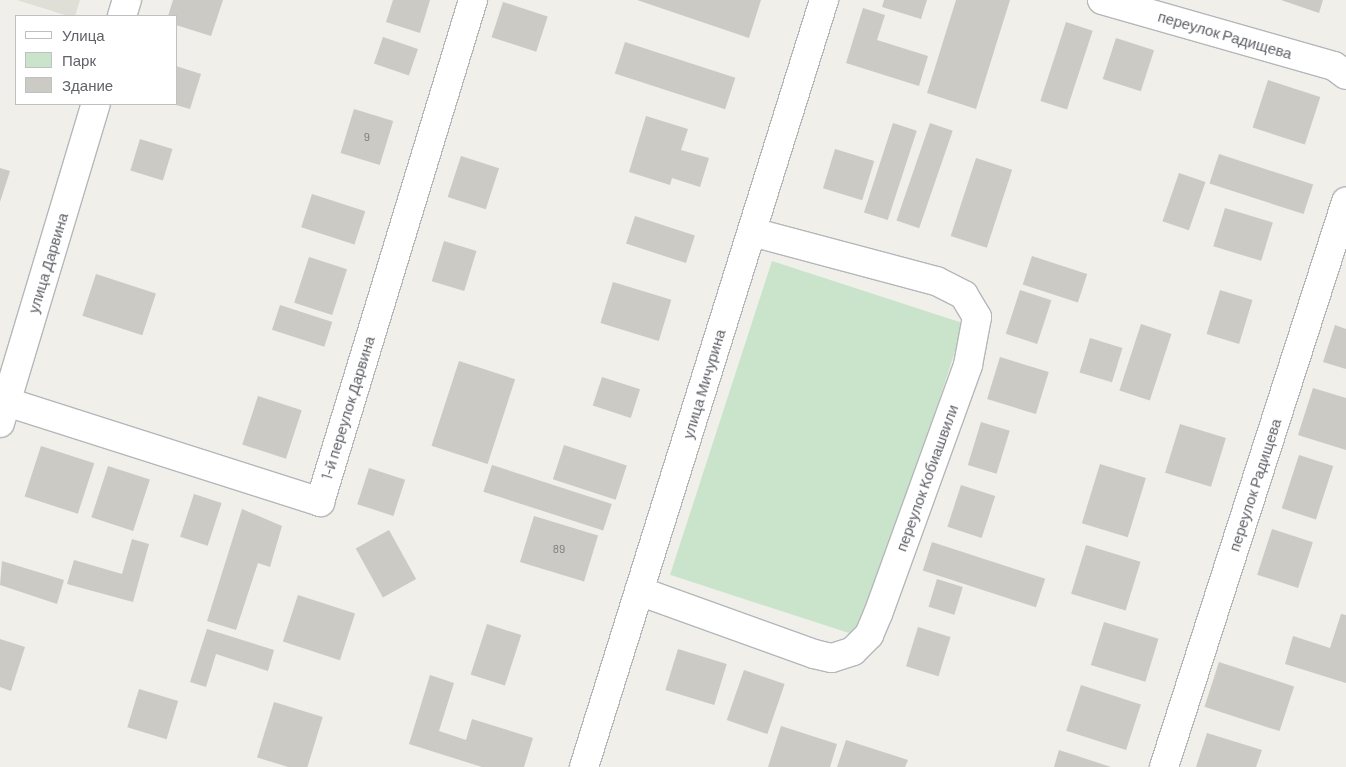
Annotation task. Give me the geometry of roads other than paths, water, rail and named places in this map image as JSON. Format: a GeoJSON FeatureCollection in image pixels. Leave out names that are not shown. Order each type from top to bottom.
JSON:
{"type":"FeatureCollection","features":[{"type":"Feature","properties":{"kind":"street"},"geometry":{"type":"LineString","coordinates":[[122,15],[127,0]]}},
{"type":"Feature","properties":{"kind":"street","name":"1-й переулок Дарвина"},"geometry":{"type":"LineString","coordinates":[[3,412],[320,502],[472,0]]}},
{"type":"Feature","properties":{"kind":"street","name":"улица Мичурина"},"geometry":{"type":"LineString","coordinates":[[584,767],[824,0]]}},
{"type":"Feature","properties":{"kind":"street","name":"переулок Радищева"},"geometry":{"type":"LineString","coordinates":[[1102,0],[1334,66],[1346,75]]}},
{"type":"Feature","properties":{"kind":"street","name":"улица Дарвина"},"geometry":{"type":"LineString","coordinates":[[3,412],[96,105]]}},
{"type":"Feature","properties":{"kind":"street","name":"переулок Радищева"},"geometry":{"type":"LineString","coordinates":[[1164,767],[1346,202]]}},
{"type":"Feature","properties":{"kind":"street","name":"переулок Кобиашвили"},"geometry":{"type":"LineString","coordinates":[[639,591],[814,654],[832,658],[853,651],[869,635],[878,614],[968,365],[978,317],[964,295],[936,281],[752,232]]}}]}
